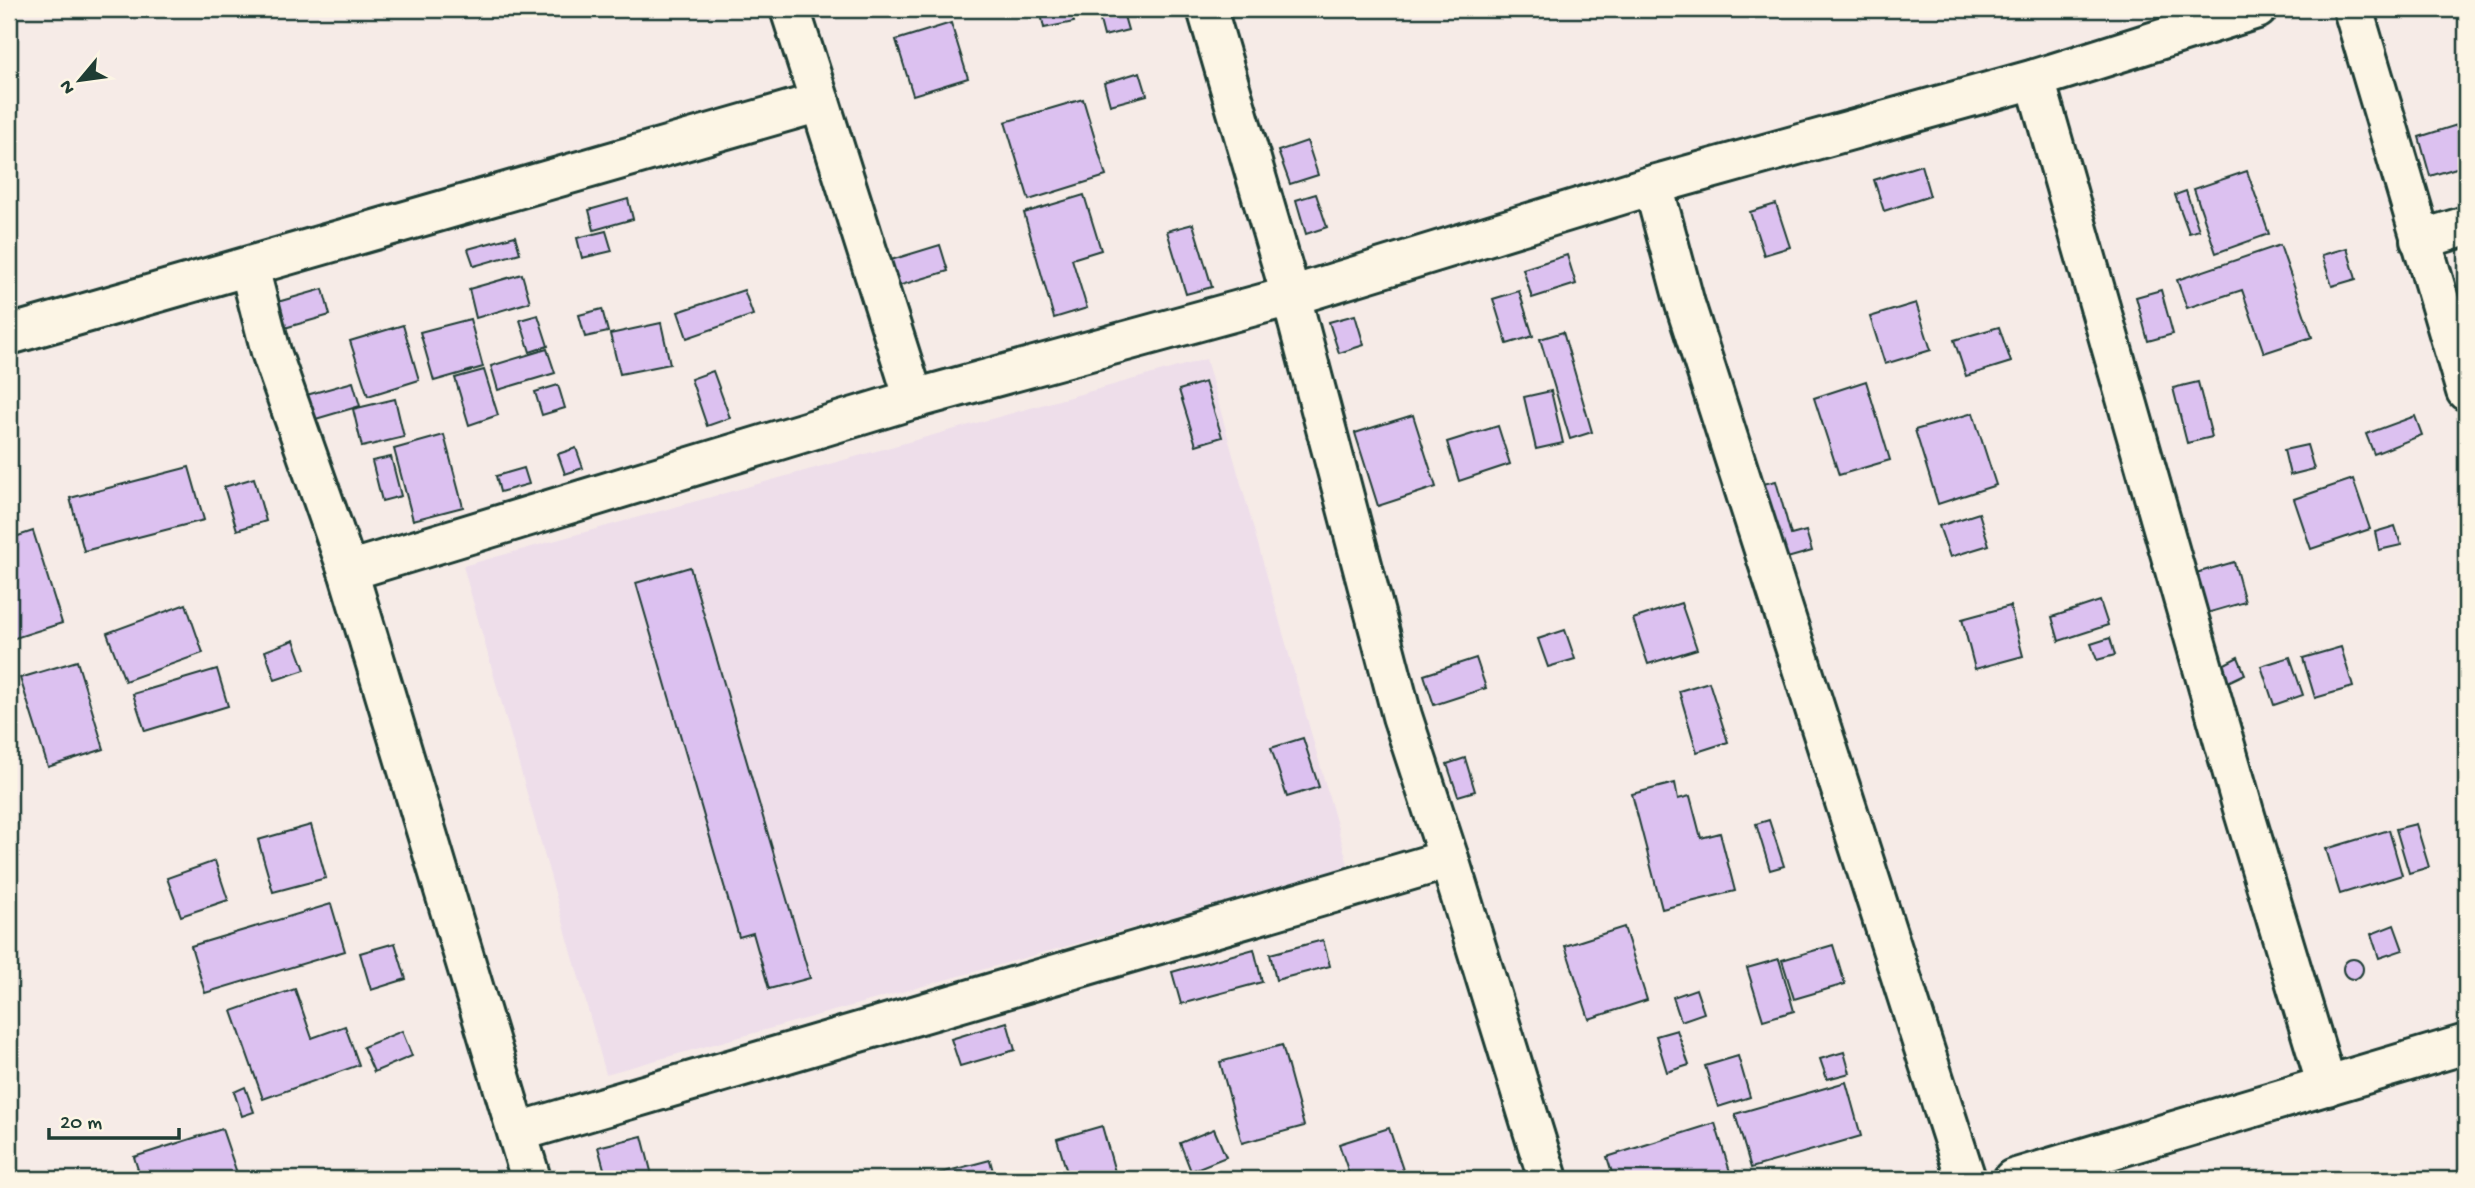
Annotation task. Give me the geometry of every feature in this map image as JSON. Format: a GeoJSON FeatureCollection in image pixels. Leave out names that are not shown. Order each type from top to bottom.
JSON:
{"type":"FeatureCollection","features":[{"type":"Feature","properties":{"kind":"street"},"geometry":{"type":"LineString","coordinates":[[790,9],[914,399]]}},
{"type":"Feature","properties":{"kind":"street"},"geometry":{"type":"LineString","coordinates":[[1208,9],[1291,296],[1402,716],[1548,1179]]}},
{"type":"Feature","properties":{"kind":"street"},"geometry":{"type":"LineString","coordinates":[[348,571],[914,399],[1291,296],[1653,185],[2035,79],[2257,9]]}},
{"type":"Feature","properties":{"kind":"street"},"geometry":{"type":"LineString","coordinates":[[2353,9],[2466,391]]}},
{"type":"Feature","properties":{"kind":"street"},"geometry":{"type":"LineString","coordinates":[[2035,79],[2244,812],[2327,1086]]}},
{"type":"Feature","properties":{"kind":"street"},"geometry":{"type":"LineString","coordinates":[[9,335],[249,267],[339,238],[820,102]]}},
{"type":"Feature","properties":{"kind":"street"},"geometry":{"type":"LineString","coordinates":[[1653,185],[1685,304],[1966,1179]]}},
{"type":"Feature","properties":{"kind":"street"},"geometry":{"type":"LineString","coordinates":[[2420,240],[2466,226]]}},
{"type":"Feature","properties":{"kind":"street"},"geometry":{"type":"LineString","coordinates":[[249,267],[271,352],[348,571],[531,1179]]}},
{"type":"Feature","properties":{"kind":"street"},"geometry":{"type":"LineString","coordinates":[[518,1132],[1449,859]]}},
{"type":"Feature","properties":{"kind":"street"},"geometry":{"type":"LineString","coordinates":[[2012,1179],[2466,1044]]}},
{"type":"Feature","properties":{"kind":"shaded area"},"geometry":{"type":"Polygon","coordinates":[[[1206,359],[1349,868],[606,1074],[463,566],[1206,359]]]}},
{"type":"Feature","properties":{"kind":"building"},"geometry":{"type":"Polygon","coordinates":[[[1040,9],[1071,9],[1074,22],[1044,28],[1040,9]]]}},
{"type":"Feature","properties":{"kind":"building"},"geometry":{"type":"Polygon","coordinates":[[[1097,9],[1122,9],[1128,30],[1104,36],[1097,9]]]}},
{"type":"Feature","properties":{"kind":"building"},"geometry":{"type":"Polygon","coordinates":[[[951,23],[968,78],[913,95],[896,40],[951,23]]]}},
{"type":"Feature","properties":{"kind":"building"},"geometry":{"type":"Polygon","coordinates":[[[1140,72],[1147,95],[1110,105],[1104,83],[1140,72]]]}},
{"type":"Feature","properties":{"kind":"building"},"geometry":{"type":"Polygon","coordinates":[[[1083,99],[1106,176],[1029,200],[1005,122],[1083,99]]]}},
{"type":"Feature","properties":{"kind":"building"},"geometry":{"type":"Polygon","coordinates":[[[2457,125],[2466,165],[2430,176],[2419,137],[2457,125]]]}},
{"type":"Feature","properties":{"kind":"building"},"geometry":{"type":"Polygon","coordinates":[[[1307,141],[1318,175],[1290,184],[1278,151],[1307,141]]]}},
{"type":"Feature","properties":{"kind":"building"},"geometry":{"type":"Polygon","coordinates":[[[1921,165],[1930,196],[1884,211],[1874,180],[1921,165]]]}},
{"type":"Feature","properties":{"kind":"building"},"geometry":{"type":"Polygon","coordinates":[[[2247,171],[2269,234],[2216,253],[2194,189],[2247,171]]]}},
{"type":"Feature","properties":{"kind":"building"},"geometry":{"type":"Polygon","coordinates":[[[2186,191],[2199,230],[2189,233],[2175,195],[2186,191]]]}},
{"type":"Feature","properties":{"kind":"building"},"geometry":{"type":"Polygon","coordinates":[[[1316,194],[1327,227],[1306,234],[1296,200],[1316,194]]]}},
{"type":"Feature","properties":{"kind":"building"},"geometry":{"type":"Polygon","coordinates":[[[1084,195],[1101,250],[1072,259],[1087,308],[1054,318],[1024,213],[1084,195]]]}},
{"type":"Feature","properties":{"kind":"building"},"geometry":{"type":"Polygon","coordinates":[[[628,199],[633,219],[594,230],[589,210],[628,199]]]}},
{"type":"Feature","properties":{"kind":"building"},"geometry":{"type":"Polygon","coordinates":[[[1776,204],[1790,247],[1764,255],[1750,212],[1776,204]]]}},
{"type":"Feature","properties":{"kind":"building"},"geometry":{"type":"Polygon","coordinates":[[[1193,224],[1212,287],[1186,294],[1167,231],[1193,224]]]}},
{"type":"Feature","properties":{"kind":"building"},"geometry":{"type":"Polygon","coordinates":[[[606,231],[612,251],[582,258],[577,238],[606,231]]]}},
{"type":"Feature","properties":{"kind":"building"},"geometry":{"type":"Polygon","coordinates":[[[515,236],[520,253],[474,266],[468,249],[515,236]]]}},
{"type":"Feature","properties":{"kind":"building"},"geometry":{"type":"Polygon","coordinates":[[[940,245],[948,271],[898,286],[891,260],[940,245]]]}},
{"type":"Feature","properties":{"kind":"building"},"geometry":{"type":"Polygon","coordinates":[[[2280,245],[2312,337],[2264,353],[2242,290],[2187,308],[2177,280],[2280,245]]]}},
{"type":"Feature","properties":{"kind":"building"},"geometry":{"type":"Polygon","coordinates":[[[2347,248],[2356,279],[2332,286],[2322,255],[2347,248]]]}},
{"type":"Feature","properties":{"kind":"building"},"geometry":{"type":"Polygon","coordinates":[[[1567,255],[1576,284],[1532,298],[1523,269],[1567,255]]]}},
{"type":"Feature","properties":{"kind":"building"},"geometry":{"type":"Polygon","coordinates":[[[522,274],[530,302],[476,318],[469,289],[522,274]]]}},
{"type":"Feature","properties":{"kind":"building"},"geometry":{"type":"Polygon","coordinates":[[[323,289],[330,315],[281,329],[274,303],[323,289]]]}},
{"type":"Feature","properties":{"kind":"building"},"geometry":{"type":"Polygon","coordinates":[[[744,290],[753,315],[687,338],[678,312],[744,290]]]}},
{"type":"Feature","properties":{"kind":"building"},"geometry":{"type":"Polygon","coordinates":[[[2161,290],[2173,334],[2148,341],[2136,297],[2161,290]]]}},
{"type":"Feature","properties":{"kind":"building"},"geometry":{"type":"Polygon","coordinates":[[[1519,291],[1533,336],[1507,344],[1493,299],[1519,291]]]}},
{"type":"Feature","properties":{"kind":"building"},"geometry":{"type":"Polygon","coordinates":[[[1916,303],[1931,350],[1885,364],[1870,317],[1916,303]]]}},
{"type":"Feature","properties":{"kind":"building"},"geometry":{"type":"Polygon","coordinates":[[[602,309],[608,332],[585,337],[579,315],[602,309]]]}},
{"type":"Feature","properties":{"kind":"building"},"geometry":{"type":"Polygon","coordinates":[[[538,315],[548,346],[530,352],[520,320],[538,315]]]}},
{"type":"Feature","properties":{"kind":"building"},"geometry":{"type":"Polygon","coordinates":[[[1355,315],[1364,345],[1339,353],[1329,322],[1355,315]]]}},
{"type":"Feature","properties":{"kind":"building"},"geometry":{"type":"Polygon","coordinates":[[[470,319],[483,367],[434,381],[420,332],[470,319]]]}},
{"type":"Feature","properties":{"kind":"building"},"geometry":{"type":"Polygon","coordinates":[[[661,323],[670,364],[620,374],[610,334],[661,323]]]}},
{"type":"Feature","properties":{"kind":"building"},"geometry":{"type":"Polygon","coordinates":[[[403,325],[419,380],[368,396],[350,341],[403,325]]]}},
{"type":"Feature","properties":{"kind":"building"},"geometry":{"type":"Polygon","coordinates":[[[1999,327],[2011,362],[1966,376],[1954,340],[1999,327]]]}},
{"type":"Feature","properties":{"kind":"building"},"geometry":{"type":"Polygon","coordinates":[[[1563,332],[1592,432],[1570,439],[1540,339],[1563,332]]]}},
{"type":"Feature","properties":{"kind":"building"},"geometry":{"type":"Polygon","coordinates":[[[547,349],[555,373],[498,390],[491,366],[547,349]]]}},
{"type":"Feature","properties":{"kind":"building"},"geometry":{"type":"Polygon","coordinates":[[[484,370],[498,415],[469,425],[455,378],[484,370]]]}},
{"type":"Feature","properties":{"kind":"building"},"geometry":{"type":"Polygon","coordinates":[[[713,371],[730,418],[707,426],[691,379],[713,371]]]}},
{"type":"Feature","properties":{"kind":"building"},"geometry":{"type":"Polygon","coordinates":[[[1866,381],[1890,460],[1839,475],[1814,398],[1866,381]]]}},
{"type":"Feature","properties":{"kind":"building"},"geometry":{"type":"Polygon","coordinates":[[[353,382],[360,406],[309,421],[303,396],[353,382]]]}},
{"type":"Feature","properties":{"kind":"building"},"geometry":{"type":"Polygon","coordinates":[[[1205,382],[1222,437],[1196,445],[1179,390],[1205,382]]]}},
{"type":"Feature","properties":{"kind":"building"},"geometry":{"type":"Polygon","coordinates":[[[2198,382],[2212,437],[2187,443],[2173,388],[2198,382]]]}},
{"type":"Feature","properties":{"kind":"building"},"geometry":{"type":"Polygon","coordinates":[[[558,385],[565,408],[542,415],[535,392],[558,385]]]}},
{"type":"Feature","properties":{"kind":"building"},"geometry":{"type":"Polygon","coordinates":[[[1551,391],[1563,443],[1536,449],[1524,397],[1551,391]]]}},
{"type":"Feature","properties":{"kind":"building"},"geometry":{"type":"Polygon","coordinates":[[[395,399],[404,437],[362,447],[353,409],[395,399]]]}},
{"type":"Feature","properties":{"kind":"building"},"geometry":{"type":"Polygon","coordinates":[[[1973,413],[1996,485],[1938,504],[1915,430],[1973,413]]]}},
{"type":"Feature","properties":{"kind":"building"},"geometry":{"type":"Polygon","coordinates":[[[1413,415],[1436,487],[1378,506],[1355,433],[1413,415]]]}},
{"type":"Feature","properties":{"kind":"building"},"geometry":{"type":"Polygon","coordinates":[[[2415,416],[2422,435],[2374,454],[2366,434],[2415,416]]]}},
{"type":"Feature","properties":{"kind":"building"},"geometry":{"type":"Polygon","coordinates":[[[1498,426],[1510,464],[1459,481],[1447,442],[1498,426]]]}},
{"type":"Feature","properties":{"kind":"building"},"geometry":{"type":"Polygon","coordinates":[[[444,435],[463,507],[413,520],[394,449],[444,435]]]}},
{"type":"Feature","properties":{"kind":"building"},"geometry":{"type":"Polygon","coordinates":[[[2307,445],[2314,469],[2290,475],[2284,450],[2307,445]]]}},
{"type":"Feature","properties":{"kind":"building"},"geometry":{"type":"Polygon","coordinates":[[[576,448],[583,468],[565,474],[558,454],[576,448]]]}},
{"type":"Feature","properties":{"kind":"building"},"geometry":{"type":"Polygon","coordinates":[[[391,457],[401,496],[382,501],[372,461],[391,457]]]}},
{"type":"Feature","properties":{"kind":"building"},"geometry":{"type":"Polygon","coordinates":[[[189,467],[204,520],[84,551],[70,498],[189,467]]]}},
{"type":"Feature","properties":{"kind":"building"},"geometry":{"type":"Polygon","coordinates":[[[524,468],[529,484],[500,492],[496,476],[524,468]]]}},
{"type":"Feature","properties":{"kind":"building"},"geometry":{"type":"Polygon","coordinates":[[[254,478],[266,521],[237,530],[224,487],[254,478]]]}},
{"type":"Feature","properties":{"kind":"building"},"geometry":{"type":"Polygon","coordinates":[[[2353,479],[2370,529],[2311,549],[2294,499],[2353,479]]]}},
{"type":"Feature","properties":{"kind":"building"},"geometry":{"type":"Polygon","coordinates":[[[1776,481],[1791,535],[1806,531],[1812,551],[1780,560],[1759,485],[1776,481]]]}},
{"type":"Feature","properties":{"kind":"building"},"geometry":{"type":"Polygon","coordinates":[[[1979,513],[1989,545],[1950,557],[1939,526],[1979,513]]]}},
{"type":"Feature","properties":{"kind":"building"},"geometry":{"type":"Polygon","coordinates":[[[2395,526],[2401,545],[2379,550],[2375,532],[2395,526]]]}},
{"type":"Feature","properties":{"kind":"building"},"geometry":{"type":"Polygon","coordinates":[[[33,531],[62,623],[9,640],[9,539],[33,531]]]}},
{"type":"Feature","properties":{"kind":"building"},"geometry":{"type":"Polygon","coordinates":[[[2234,562],[2245,602],[2207,613],[2196,573],[2234,562]]]}},
{"type":"Feature","properties":{"kind":"building"},"geometry":{"type":"Polygon","coordinates":[[[690,567],[810,978],[769,989],[753,933],[739,937],[636,583],[690,567]]]}},
{"type":"Feature","properties":{"kind":"building"},"geometry":{"type":"Polygon","coordinates":[[[2100,601],[2108,625],[2059,641],[2052,617],[2100,601]]]}},
{"type":"Feature","properties":{"kind":"building"},"geometry":{"type":"Polygon","coordinates":[[[1681,603],[1697,649],[1648,664],[1633,619],[1681,603]]]}},
{"type":"Feature","properties":{"kind":"building"},"geometry":{"type":"Polygon","coordinates":[[[186,604],[203,653],[125,681],[107,633],[186,604]]]}},
{"type":"Feature","properties":{"kind":"building"},"geometry":{"type":"Polygon","coordinates":[[[2010,606],[2023,656],[1975,669],[1962,619],[2010,606]]]}},
{"type":"Feature","properties":{"kind":"building"},"geometry":{"type":"Polygon","coordinates":[[[1565,630],[1575,659],[1548,667],[1538,639],[1565,630]]]}},
{"type":"Feature","properties":{"kind":"building"},"geometry":{"type":"Polygon","coordinates":[[[2110,638],[2115,655],[2097,660],[2091,644],[2110,638]]]}},
{"type":"Feature","properties":{"kind":"building"},"geometry":{"type":"Polygon","coordinates":[[[294,640],[305,670],[275,680],[265,651],[294,640]]]}},
{"type":"Feature","properties":{"kind":"building"},"geometry":{"type":"Polygon","coordinates":[[[2341,647],[2353,687],[2315,698],[2303,658],[2341,647]]]}},
{"type":"Feature","properties":{"kind":"building"},"geometry":{"type":"Polygon","coordinates":[[[2238,657],[2245,674],[2226,683],[2219,667],[2238,657]]]}},
{"type":"Feature","properties":{"kind":"building"},"geometry":{"type":"Polygon","coordinates":[[[2290,657],[2303,695],[2274,705],[2261,666],[2290,657]]]}},
{"type":"Feature","properties":{"kind":"building"},"geometry":{"type":"Polygon","coordinates":[[[1476,658],[1486,688],[1434,705],[1424,675],[1476,658]]]}},
{"type":"Feature","properties":{"kind":"building"},"geometry":{"type":"Polygon","coordinates":[[[77,661],[104,749],[48,767],[20,678],[77,661]]]}},
{"type":"Feature","properties":{"kind":"building"},"geometry":{"type":"Polygon","coordinates":[[[217,669],[228,706],[145,731],[133,694],[217,669]]]}},
{"type":"Feature","properties":{"kind":"building"},"geometry":{"type":"Polygon","coordinates":[[[1709,682],[1728,742],[1697,752],[1679,691],[1709,682]]]}},
{"type":"Feature","properties":{"kind":"building"},"geometry":{"type":"Polygon","coordinates":[[[1303,738],[1319,787],[1287,797],[1271,748],[1303,738]]]}},
{"type":"Feature","properties":{"kind":"building"},"geometry":{"type":"Polygon","coordinates":[[[1465,758],[1475,791],[1458,796],[1447,764],[1465,758]]]}},
{"type":"Feature","properties":{"kind":"building"},"geometry":{"type":"Polygon","coordinates":[[[1675,783],[1678,799],[1690,796],[1701,838],[1720,833],[1735,891],[1662,909],[1632,794],[1675,783]]]}},
{"type":"Feature","properties":{"kind":"building"},"geometry":{"type":"Polygon","coordinates":[[[1769,820],[1784,866],[1770,870],[1756,824],[1769,820]]]}},
{"type":"Feature","properties":{"kind":"building"},"geometry":{"type":"Polygon","coordinates":[[[2416,824],[2429,867],[2409,873],[2396,829],[2416,824]]]}},
{"type":"Feature","properties":{"kind":"building"},"geometry":{"type":"Polygon","coordinates":[[[311,825],[326,878],[273,892],[258,840],[311,825]]]}},
{"type":"Feature","properties":{"kind":"building"},"geometry":{"type":"Polygon","coordinates":[[[2389,830],[2402,875],[2340,894],[2326,849],[2389,830]]]}},
{"type":"Feature","properties":{"kind":"building"},"geometry":{"type":"Polygon","coordinates":[[[215,861],[228,900],[181,916],[167,878],[215,861]]]}},
{"type":"Feature","properties":{"kind":"building"},"geometry":{"type":"Polygon","coordinates":[[[331,904],[345,951],[205,993],[191,946],[331,904]]]}},
{"type":"Feature","properties":{"kind":"building"},"geometry":{"type":"Polygon","coordinates":[[[2394,925],[2403,950],[2379,958],[2371,934],[2394,925]]]}},
{"type":"Feature","properties":{"kind":"building"},"geometry":{"type":"Polygon","coordinates":[[[1624,927],[1647,1000],[1589,1019],[1565,946],[1624,927]]]}},
{"type":"Feature","properties":{"kind":"building"},"geometry":{"type":"Polygon","coordinates":[[[1323,940],[1330,966],[1276,980],[1270,954],[1323,940]]]}},
{"type":"Feature","properties":{"kind":"building"},"geometry":{"type":"Polygon","coordinates":[[[395,943],[406,979],[371,990],[360,953],[395,943]]]}},
{"type":"Feature","properties":{"kind":"building"},"geometry":{"type":"Polygon","coordinates":[[[1833,945],[1845,984],[1794,999],[1782,960],[1833,945]]]}},
{"type":"Feature","properties":{"kind":"building"},"geometry":{"type":"Polygon","coordinates":[[[1254,949],[1262,982],[1181,1004],[1172,972],[1254,949]]]}},
{"type":"Feature","properties":{"kind":"building"},"geometry":{"type":"Polygon","coordinates":[[[1779,959],[1794,1011],[1763,1020],[1747,968],[1779,959]]]}},
{"type":"Feature","properties":{"kind":"building"},"geometry":{"type":"Polygon","coordinates":[[[2349,959],[2357,959],[2363,969],[2357,979],[2349,979],[2343,973],[2343,965],[2349,959]]]}},
{"type":"Feature","properties":{"kind":"building"},"geometry":{"type":"Polygon","coordinates":[[[295,989],[312,1038],[345,1026],[359,1065],[263,1099],[232,1011],[295,989]]]}},
{"type":"Feature","properties":{"kind":"building"},"geometry":{"type":"Polygon","coordinates":[[[1696,989],[1704,1013],[1681,1021],[1673,997],[1696,989]]]}},
{"type":"Feature","properties":{"kind":"building"},"geometry":{"type":"Polygon","coordinates":[[[1007,1022],[1015,1050],[960,1066],[951,1039],[1007,1022]]]}},
{"type":"Feature","properties":{"kind":"building"},"geometry":{"type":"Polygon","coordinates":[[[1677,1030],[1689,1065],[1667,1072],[1656,1036],[1677,1030]]]}},
{"type":"Feature","properties":{"kind":"building"},"geometry":{"type":"Polygon","coordinates":[[[402,1031],[412,1056],[374,1072],[363,1047],[402,1031]]]}},
{"type":"Feature","properties":{"kind":"building"},"geometry":{"type":"Polygon","coordinates":[[[1282,1045],[1304,1126],[1242,1143],[1220,1062],[1282,1045]]]}},
{"type":"Feature","properties":{"kind":"building"},"geometry":{"type":"Polygon","coordinates":[[[1844,1052],[1850,1073],[1827,1079],[1820,1059],[1844,1052]]]}},
{"type":"Feature","properties":{"kind":"building"},"geometry":{"type":"Polygon","coordinates":[[[1738,1056],[1750,1097],[1718,1107],[1705,1066],[1738,1056]]]}},
{"type":"Feature","properties":{"kind":"building"},"geometry":{"type":"Polygon","coordinates":[[[1846,1082],[1861,1136],[1751,1168],[1735,1114],[1846,1082]]]}},
{"type":"Feature","properties":{"kind":"building"},"geometry":{"type":"Polygon","coordinates":[[[245,1087],[254,1112],[242,1116],[234,1092],[245,1087]]]}},
{"type":"Feature","properties":{"kind":"building"},"geometry":{"type":"Polygon","coordinates":[[[1715,1123],[1731,1175],[1718,1179],[1614,1179],[1607,1157],[1715,1123]]]}},
{"type":"Feature","properties":{"kind":"building"},"geometry":{"type":"Polygon","coordinates":[[[1102,1126],[1117,1179],[1069,1179],[1057,1139],[1102,1126]]]}},
{"type":"Feature","properties":{"kind":"building"},"geometry":{"type":"Polygon","coordinates":[[[1389,1128],[1406,1179],[1351,1179],[1339,1144],[1389,1128]]]}},
{"type":"Feature","properties":{"kind":"building"},"geometry":{"type":"Polygon","coordinates":[[[222,1129],[239,1179],[141,1179],[134,1157],[222,1129]]]}},
{"type":"Feature","properties":{"kind":"building"},"geometry":{"type":"Polygon","coordinates":[[[1214,1129],[1226,1157],[1191,1171],[1180,1143],[1214,1129]]]}},
{"type":"Feature","properties":{"kind":"building"},"geometry":{"type":"Polygon","coordinates":[[[642,1136],[653,1179],[592,1179],[606,1176],[598,1147],[642,1136]]]}},
{"type":"Feature","properties":{"kind":"building"},"geometry":{"type":"Polygon","coordinates":[[[990,1160],[995,1179],[939,1179],[937,1174],[990,1160]]]}}]}
